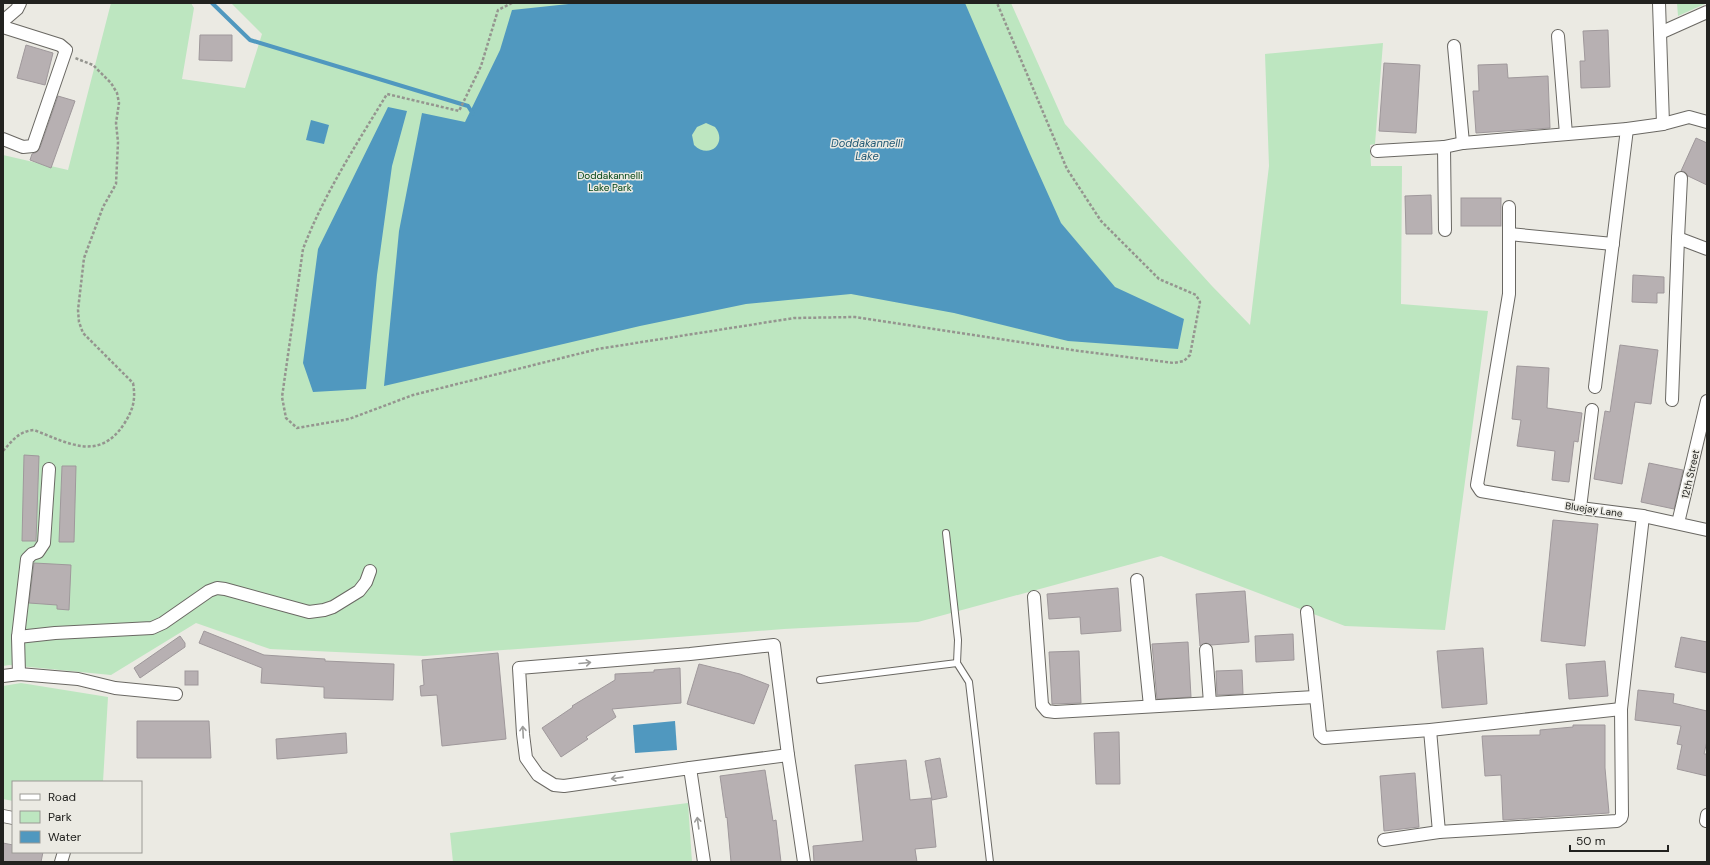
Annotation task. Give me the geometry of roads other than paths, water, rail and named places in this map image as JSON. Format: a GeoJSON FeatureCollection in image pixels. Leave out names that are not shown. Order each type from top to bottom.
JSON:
{"type":"FeatureCollection","features":[{"type":"Feature","properties":{"kind":"street"},"geometry":{"type":"LineString","coordinates":[[3,21],[17,9],[20,3]]}},
{"type":"Feature","properties":{"kind":"street"},"geometry":{"type":"LineString","coordinates":[[1659,3],[1663,124]]}},
{"type":"Feature","properties":{"kind":"street"},"geometry":{"type":"LineString","coordinates":[[1660,33],[1707,12]]}},
{"type":"Feature","properties":{"kind":"street"},"geometry":{"type":"LineString","coordinates":[[3,27],[60,45],[66,50],[33,146],[23,147],[3,139]]}},
{"type":"Feature","properties":{"kind":"street"},"geometry":{"type":"LineString","coordinates":[[1558,36],[1566,134]]}},
{"type":"Feature","properties":{"kind":"street"},"geometry":{"type":"LineString","coordinates":[[1454,46],[1463,143]]}},
{"type":"Feature","properties":{"kind":"street"},"geometry":{"type":"LineString","coordinates":[[1377,151],[1444,147],[1463,143],[1627,129],[1663,124],[1689,117],[1707,122]]}},
{"type":"Feature","properties":{"kind":"street"},"geometry":{"type":"LineString","coordinates":[[1595,387],[1627,129]]}},
{"type":"Feature","properties":{"kind":"street"},"geometry":{"type":"LineString","coordinates":[[1444,147],[1445,230]]}},
{"type":"Feature","properties":{"kind":"street"},"geometry":{"type":"LineString","coordinates":[[1672,400],[1681,178]]}},
{"type":"Feature","properties":{"kind":"street"},"geometry":{"type":"LineString","coordinates":[[1509,207],[1509,234],[1613,244]]}},
{"type":"Feature","properties":{"kind":"street","name":"Bluejay Lane"},"geometry":{"type":"LineString","coordinates":[[1509,234],[1509,294],[1477,485],[1481,491],[1580,508],[1643,516],[1707,530]]}},
{"type":"Feature","properties":{"kind":"street"},"geometry":{"type":"LineString","coordinates":[[1678,238],[1707,249]]}},
{"type":"Feature","properties":{"kind":"street","name":"12th Street"},"geometry":{"type":"LineString","coordinates":[[1678,523],[1707,401]]}},
{"type":"Feature","properties":{"kind":"street"},"geometry":{"type":"LineString","coordinates":[[1580,508],[1592,410]]}},
{"type":"Feature","properties":{"kind":"street"},"geometry":{"type":"LineString","coordinates":[[19,674],[18,638],[27,559],[32,554],[38,552],[44,543],[49,470]]}},
{"type":"Feature","properties":{"kind":"street"},"geometry":{"type":"LineString","coordinates":[[1384,840],[1439,832],[1618,821],[1621,818],[1622,709],[1643,516]]}},
{"type":"Feature","properties":{"kind":"street"},"geometry":{"type":"LineString","coordinates":[[18,638],[55,633],[152,628],[163,623],[209,591],[217,588],[309,612],[324,610],[334,607],[359,591],[366,582],[370,571]]}},
{"type":"Feature","properties":{"kind":"street"},"geometry":{"type":"LineString","coordinates":[[1138,580],[1150,706]]}},
{"type":"Feature","properties":{"kind":"street"},"geometry":{"type":"LineString","coordinates":[[1034,597],[1042,705],[1047,711],[1055,712],[1316,697]]}},
{"type":"Feature","properties":{"kind":"street"},"geometry":{"type":"LineString","coordinates":[[1307,612],[1320,734],[1324,738],[1430,730],[1622,709]]}},
{"type":"Feature","properties":{"kind":"street"},"geometry":{"type":"LineString","coordinates":[[788,755],[564,786],[554,785],[538,775],[526,758],[519,668],[690,654],[774,645],[804,862]]}},
{"type":"Feature","properties":{"kind":"street"},"geometry":{"type":"LineString","coordinates":[[1206,650],[1210,703]]}},
{"type":"Feature","properties":{"kind":"street"},"geometry":{"type":"LineString","coordinates":[[3,676],[19,674],[78,679],[115,688],[176,694]]}},
{"type":"Feature","properties":{"kind":"street"},"geometry":{"type":"LineString","coordinates":[[1430,730],[1439,832]]}},
{"type":"Feature","properties":{"kind":"street"},"geometry":{"type":"LineString","coordinates":[[690,768],[704,862]]}},
{"type":"Feature","properties":{"kind":"lane"},"geometry":{"type":"LineString","coordinates":[[946,533],[958,640],[957,663],[970,682],[990,862]]}},
{"type":"Feature","properties":{"kind":"lane"},"geometry":{"type":"LineString","coordinates":[[820,680],[957,663]]}},
{"type":"Feature","properties":{"kind":"water","name":"Doddakannelli Lake"},"geometry":{"type":"Polygon","coordinates":[[[578,3],[965,3],[1061,223],[1115,287],[1184,319],[1178,349],[1068,341],[954,313],[851,294],[746,304],[640,326],[384,386],[399,231],[422,113],[465,122],[500,50],[512,10],[578,3]],[[706,123],[697,127],[692,135],[694,145],[705,151],[715,148],[719,139],[715,127],[706,123]]]}},
{"type":"Feature","properties":{"kind":"water"},"geometry":{"type":"Polygon","coordinates":[[[388,107],[407,111],[392,166],[377,275],[366,389],[313,392],[303,363],[318,249],[388,107]]]}},
{"type":"Feature","properties":{"kind":"water"},"geometry":{"type":"Polygon","coordinates":[[[311,120],[329,125],[324,144],[306,140],[311,120]]]}},
{"type":"Feature","properties":{"kind":"water"},"geometry":{"type":"Polygon","coordinates":[[[675,721],[677,750],[635,753],[633,725],[675,721]]]}},
{"type":"Feature","properties":{"kind":"waterway"},"geometry":{"type":"LineString","coordinates":[[212,3],[250,40],[468,106],[473,114]]}},
{"type":"Feature","properties":{"kind":"park label","name":"Doddakannelli Lake Park"},"geometry":{"type":"Point","coordinates":[610,180]}}]}
